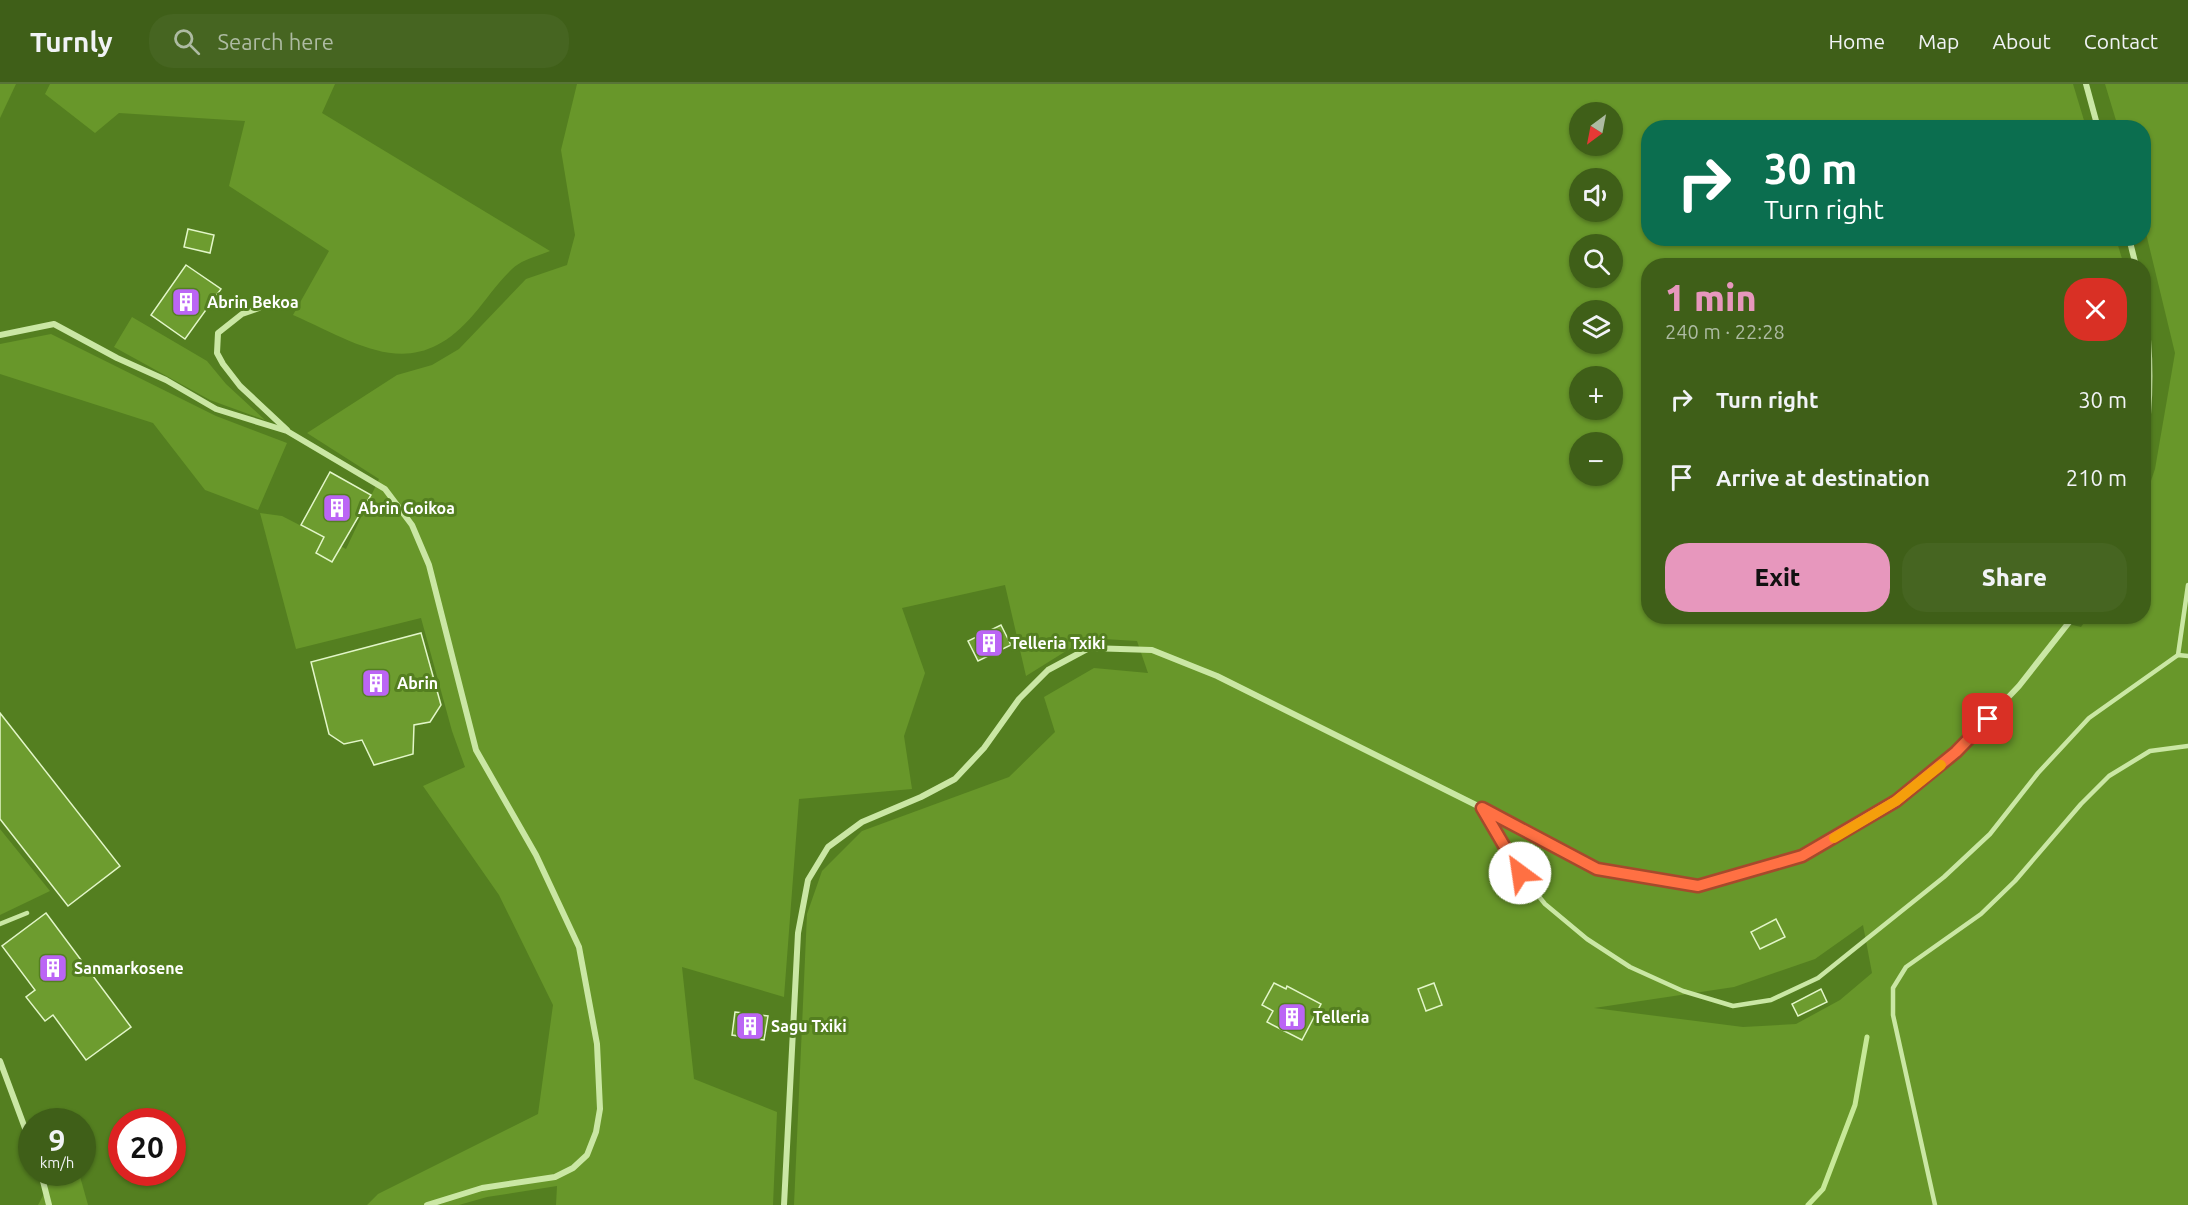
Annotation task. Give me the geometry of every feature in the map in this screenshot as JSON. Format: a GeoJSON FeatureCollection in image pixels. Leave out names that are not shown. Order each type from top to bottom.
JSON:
{"type":"FeatureCollection","features":[{"type":"Feature","properties":{"kind":"street"},"geometry":{"type":"LineString","coordinates":[[2086,84],[2096,120]]}},
{"type":"Feature","properties":{"kind":"street"},"geometry":{"type":"LineString","coordinates":[[259,308],[242,315],[218,333],[217,352],[240,386],[287,431],[385,489],[412,525],[429,564],[476,750],[536,855],[579,947],[597,1044],[600,1109],[596,1132],[588,1155],[573,1168],[555,1177],[482,1188],[428,1205]]}},
{"type":"Feature","properties":{"kind":"street"},"geometry":{"type":"LineString","coordinates":[[0,335],[54,324],[117,358],[166,380],[216,409],[287,431]]}},
{"type":"Feature","properties":{"kind":"street"},"geometry":{"type":"LineString","coordinates":[[784,1205],[798,933],[808,880],[828,847],[862,822],[921,797],[955,779],[984,748],[1020,699],[1048,670],[1089,648],[1152,650],[1217,676],[1482,808],[1597,869],[1698,886],[1802,856],[1896,801],[1956,752],[2019,686],[2068,624]]}},
{"type":"Feature","properties":{"kind":"street"},"geometry":{"type":"LineString","coordinates":[[0,1061],[18,1109]]}},
{"type":"Feature","properties":{"kind":"street"},"geometry":{"type":"LineString","coordinates":[[44,1186],[49,1205]]}},
{"type":"Feature","properties":{"kind":"lane"},"geometry":{"type":"LineString","coordinates":[[2178,655],[2188,585]]}},
{"type":"Feature","properties":{"kind":"lane"},"geometry":{"type":"LineString","coordinates":[[1482,808],[1520,873],[1545,904],[1587,939],[1630,967],[1683,991],[1733,1006],[1771,1000],[1818,978],[1944,878],[1990,834],[2038,773],[2089,717],[2178,655],[2188,656]]}},
{"type":"Feature","properties":{"kind":"lane"},"geometry":{"type":"LineString","coordinates":[[1935,1205],[1893,1015],[1893,988],[1906,967],[1980,914],[2015,881],[2081,804],[2109,776],[2150,752],[2188,746]]}},
{"type":"Feature","properties":{"kind":"lane"},"geometry":{"type":"LineString","coordinates":[[0,924],[27,913]]}},
{"type":"Feature","properties":{"kind":"green space"},"geometry":{"type":"Polygon","coordinates":[[[0,84],[16,84],[0,118],[0,84]]]}},
{"type":"Feature","properties":{"kind":"green space"},"geometry":{"type":"Polygon","coordinates":[[[50,84],[335,84],[322,113],[550,251],[516,266],[452,336],[430,348],[408,353],[386,352],[364,347],[293,315],[329,251],[229,186],[245,121],[119,113],[95,133],[45,94],[50,84]]]}},
{"type":"Feature","properties":{"kind":"green space"},"geometry":{"type":"Polygon","coordinates":[[[577,84],[2073,84],[2084,120],[1641,120],[1641,246],[2118,246],[2122,258],[1641,258],[1641,624],[2069,624],[2081,627],[2083,624],[2151,624],[2151,481],[2175,353],[2149,246],[2151,246],[2151,120],[2116,120],[2105,84],[2188,84],[2188,1205],[794,1205],[807,914],[822,871],[862,831],[1009,777],[1055,732],[1044,697],[1094,668],[1148,673],[1137,641],[1087,638],[1026,676],[1005,585],[902,608],[925,673],[904,736],[912,789],[799,799],[784,997],[682,967],[694,1079],[777,1112],[773,1205],[556,1205],[557,1186],[487,1197],[459,1205],[367,1205],[378,1194],[538,1114],[553,1005],[499,895],[423,786],[465,767],[452,731],[421,618],[296,649],[260,513],[282,516],[346,549],[379,479],[307,433],[397,375],[432,365],[459,349],[526,279],[567,265],[575,235],[561,150],[577,84]],[[1863,925],[1815,959],[1734,987],[1594,1008],[1743,1027],[1796,1024],[1840,1000],[1872,973],[1863,925]]]}},
{"type":"Feature","properties":{"kind":"green space"},"geometry":{"type":"Polygon","coordinates":[[[132,317],[207,361],[226,384],[265,420],[210,400],[114,347],[132,317]]]}},
{"type":"Feature","properties":{"kind":"green space"},"geometry":{"type":"Polygon","coordinates":[[[51,334],[216,416],[287,443],[258,510],[205,490],[153,423],[0,374],[0,344],[51,334]]]}},
{"type":"Feature","properties":{"kind":"green space"},"geometry":{"type":"Polygon","coordinates":[[[0,829],[50,891],[0,915],[0,829]]]}},
{"type":"Feature","properties":{"kind":"green space"},"geometry":{"type":"Polygon","coordinates":[[[48,1186],[83,1186],[88,1205],[38,1205],[48,1186]]]}},
{"type":"Feature","properties":{"kind":"building"},"geometry":{"type":"Polygon","coordinates":[[[188,229],[214,235],[210,253],[184,247],[188,229]]]}},
{"type":"Feature","properties":{"kind":"building","name":"Abrin Bekoa"},"geometry":{"type":"Polygon","coordinates":[[[186,265],[221,289],[185,339],[151,315],[186,265]]]}},
{"type":"Feature","properties":{"kind":"building","name":"Abrin Goikoa"},"geometry":{"type":"Polygon","coordinates":[[[330,472],[371,495],[332,562],[316,553],[324,537],[301,525],[330,472]]]}},
{"type":"Feature","properties":{"kind":"building","name":"Telleria Txiki"},"geometry":{"type":"Polygon","coordinates":[[[1001,625],[1011,645],[978,661],[968,641],[1001,625]]]}},
{"type":"Feature","properties":{"kind":"building","name":"Abrin"},"geometry":{"type":"Polygon","coordinates":[[[421,633],[441,705],[430,722],[414,725],[413,754],[374,765],[362,740],[344,744],[329,734],[311,662],[421,633]]]}},
{"type":"Feature","properties":{"kind":"building"},"geometry":{"type":"Polygon","coordinates":[[[0,713],[120,866],[68,906],[0,819],[0,713]]]}},
{"type":"Feature","properties":{"kind":"building","name":"Sanmarkosene"},"geometry":{"type":"Polygon","coordinates":[[[46,913],[131,1027],[86,1060],[53,1015],[45,1021],[26,997],[35,990],[2,946],[46,913]]]}},
{"type":"Feature","properties":{"kind":"building"},"geometry":{"type":"Polygon","coordinates":[[[1776,919],[1785,937],[1760,949],[1751,932],[1776,919]]]}},
{"type":"Feature","properties":{"kind":"building","name":"Telleria"},"geometry":{"type":"Polygon","coordinates":[[[1274,983],[1286,989],[1287,986],[1321,1004],[1302,1040],[1267,1022],[1273,1011],[1262,1005],[1274,983]]]}},
{"type":"Feature","properties":{"kind":"building"},"geometry":{"type":"Polygon","coordinates":[[[1434,983],[1442,1005],[1426,1011],[1418,989],[1434,983]]]}},
{"type":"Feature","properties":{"kind":"building"},"geometry":{"type":"Polygon","coordinates":[[[1821,989],[1827,1002],[1798,1016],[1792,1004],[1821,989]]]}},
{"type":"Feature","properties":{"kind":"building","name":"Sagu Txiki"},"geometry":{"type":"Polygon","coordinates":[[[735,1012],[768,1016],[764,1040],[732,1035],[735,1012]]]}},
{"type":"Feature","properties":{"kind":"waterway"},"geometry":{"type":"LineString","coordinates":[[1808,1205],[1823,1189],[1855,1105],[1867,1037]]}},
{"type":"Feature","properties":{"kind":"slow traffic"},"geometry":{"type":"LineString","coordinates":[[1834,838],[1896,801],[1941,765]]}},
{"type":"Feature","properties":{"kind":"place","name":"Abrin Bekoa"},"geometry":{"type":"Point","coordinates":[186,302]}},
{"type":"Feature","properties":{"kind":"place","name":"Abrin Goikoa"},"geometry":{"type":"Point","coordinates":[337,508]}},
{"type":"Feature","properties":{"kind":"place","name":"Telleria Txiki"},"geometry":{"type":"Point","coordinates":[989,643]}},
{"type":"Feature","properties":{"kind":"place","name":"Abrin"},"geometry":{"type":"Point","coordinates":[376,683]}},
{"type":"Feature","properties":{"kind":"place","name":"Sanmarkosene"},"geometry":{"type":"Point","coordinates":[53,968]}},
{"type":"Feature","properties":{"kind":"place","name":"Telleria"},"geometry":{"type":"Point","coordinates":[1292,1017]}},
{"type":"Feature","properties":{"kind":"place","name":"Sagu Txiki"},"geometry":{"type":"Point","coordinates":[750,1026]}},
{"type":"Feature","properties":{"kind":"route"},"geometry":{"type":"LineString","coordinates":[[1520,873],[1482,808],[1597,869],[1698,886],[1802,856],[1896,801],[1956,752],[1988,719]]}}]}
